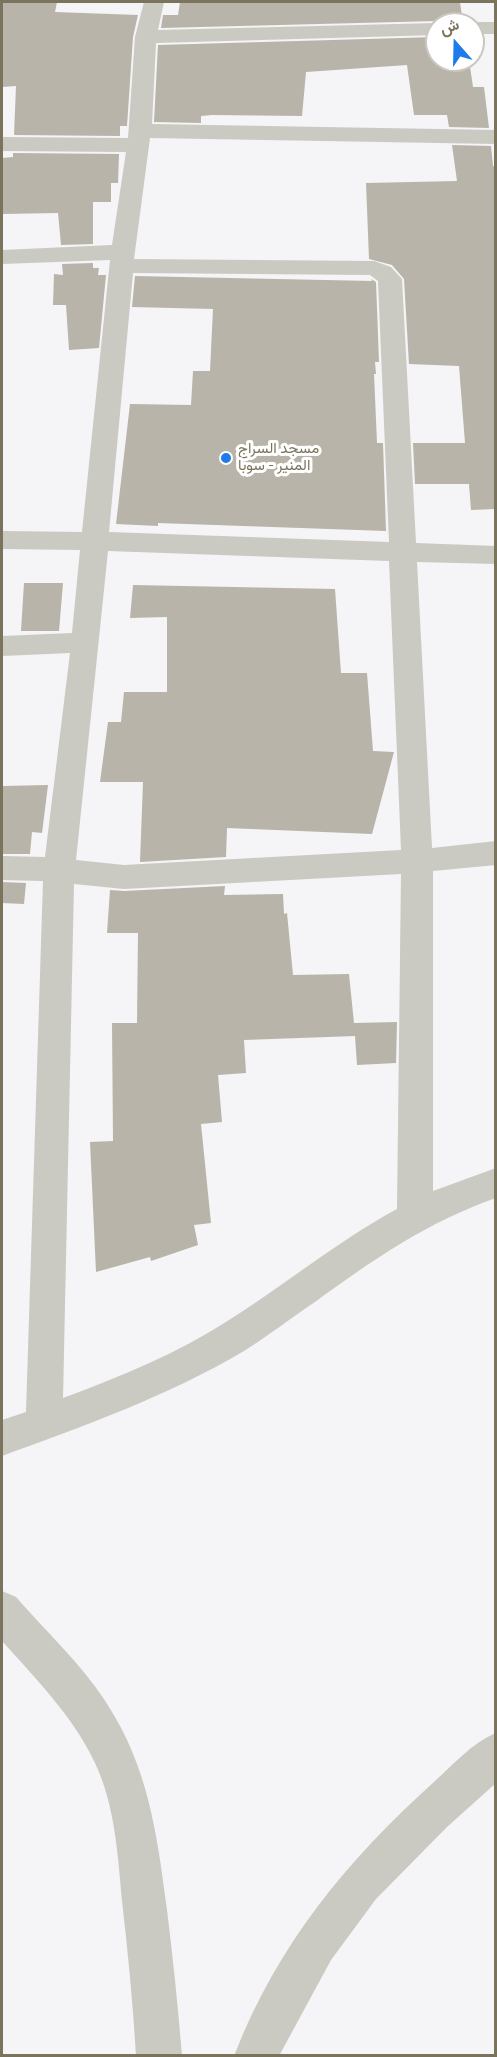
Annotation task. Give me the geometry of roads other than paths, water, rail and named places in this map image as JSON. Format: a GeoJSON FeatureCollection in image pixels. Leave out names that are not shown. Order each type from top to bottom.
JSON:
{"type":"FeatureCollection","features":[{"type":"Feature","properties":{"kind":"street"},"geometry":{"type":"LineString","coordinates":[[44,1423],[59,870],[85,642],[123,259],[138,138],[146,37],[154,2]]}},
{"type":"Feature","properties":{"kind":"street"},"geometry":{"type":"LineString","coordinates":[[146,37],[425,29]]}},
{"type":"Feature","properties":{"kind":"street"},"geometry":{"type":"LineString","coordinates":[[2,144],[138,138],[495,137]]}},
{"type":"Feature","properties":{"kind":"street"},"geometry":{"type":"LineString","coordinates":[[2,257],[374,268],[383,272],[390,279],[417,861],[415,1216]]}},
{"type":"Feature","properties":{"kind":"street"},"geometry":{"type":"LineString","coordinates":[[2,540],[95,541],[495,555]]}},
{"type":"Feature","properties":{"kind":"street"},"geometry":{"type":"LineString","coordinates":[[2,646],[85,642]]}},
{"type":"Feature","properties":{"kind":"street"},"geometry":{"type":"LineString","coordinates":[[2,868],[59,870],[124,877],[417,861],[495,853]]}},
{"type":"Feature","properties":{"kind":"street"},"geometry":{"type":"LineString","coordinates":[[2,1438],[89,1407],[196,1359],[232,1339],[369,1243],[451,1198],[495,1183]]}},
{"type":"Feature","properties":{"kind":"street"},"geometry":{"type":"LineString","coordinates":[[2,1611],[71,1688],[101,1731],[124,1781],[136,1836],[156,2004],[159,2055]]}},
{"type":"Feature","properties":{"kind":"street"},"geometry":{"type":"LineString","coordinates":[[256,2055],[315,1944],[361,1884],[432,1812],[495,1754]]}},
{"type":"Feature","properties":{"kind":"place","name":"مسجد السراج المنير - سوبا"},"geometry":{"type":"Point","coordinates":[226,458]}}]}
